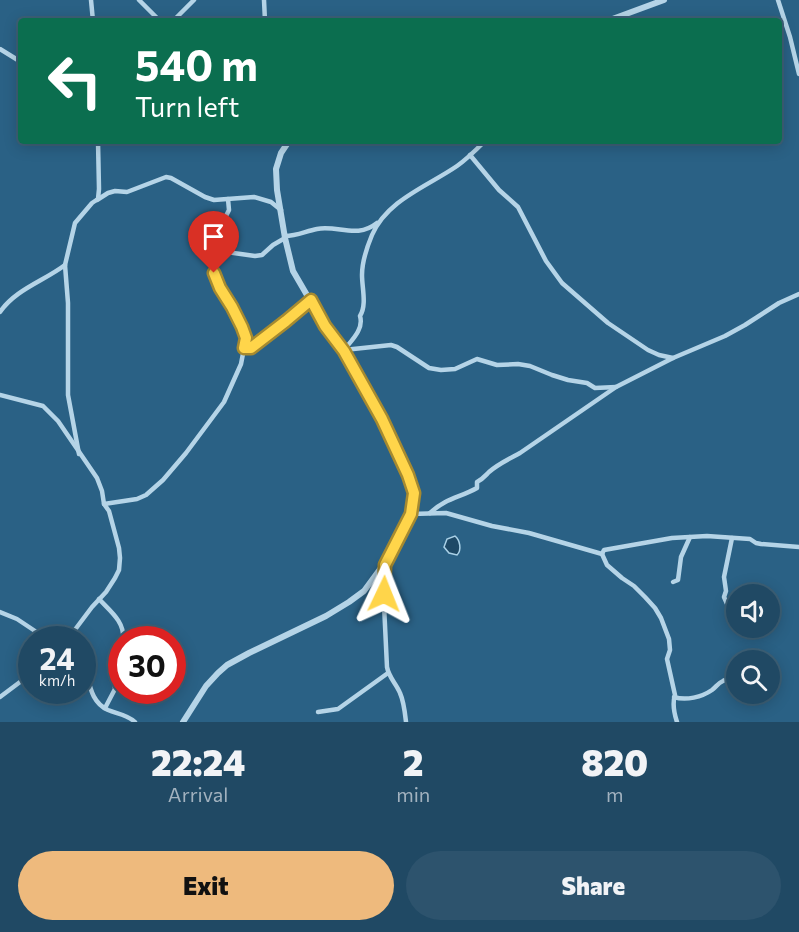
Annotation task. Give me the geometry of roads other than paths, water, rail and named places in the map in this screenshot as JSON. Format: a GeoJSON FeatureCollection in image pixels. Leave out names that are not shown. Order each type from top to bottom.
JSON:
{"type":"FeatureCollection","features":[{"type":"Feature","properties":{"kind":"street"},"geometry":{"type":"LineString","coordinates":[[92,0],[93,18]]}},
{"type":"Feature","properties":{"kind":"street"},"geometry":{"type":"LineString","coordinates":[[139,0],[157,18]]}},
{"type":"Feature","properties":{"kind":"street"},"geometry":{"type":"LineString","coordinates":[[176,18],[194,0]]}},
{"type":"Feature","properties":{"kind":"street"},"geometry":{"type":"LineString","coordinates":[[264,0],[265,18]]}},
{"type":"Feature","properties":{"kind":"street"},"geometry":{"type":"LineString","coordinates":[[615,18],[664,0]]}},
{"type":"Feature","properties":{"kind":"street"},"geometry":{"type":"LineString","coordinates":[[778,0],[799,74]]}},
{"type":"Feature","properties":{"kind":"street"},"geometry":{"type":"LineString","coordinates":[[0,49],[18,60]]}},
{"type":"Feature","properties":{"kind":"street"},"geometry":{"type":"LineString","coordinates":[[79,454],[68,395],[68,303],[65,265],[75,223],[98,199],[98,144]]}},
{"type":"Feature","properties":{"kind":"street"},"geometry":{"type":"LineString","coordinates":[[183,722],[206,686],[218,673],[249,653],[326,616],[364,591],[385,565],[411,514],[414,493],[382,419],[344,351],[325,326],[293,271],[277,190],[276,169],[281,153],[288,144]]}},
{"type":"Feature","properties":{"kind":"street"},"geometry":{"type":"LineString","coordinates":[[205,249],[255,256],[262,255],[285,237],[319,228],[357,231],[373,226],[404,199],[458,166],[481,144]]}},
{"type":"Feature","properties":{"kind":"street"},"geometry":{"type":"LineString","coordinates":[[470,155],[499,190],[518,207],[546,261],[562,283],[608,323],[648,350],[673,358]]}},
{"type":"Feature","properties":{"kind":"street"},"geometry":{"type":"LineString","coordinates":[[92,203],[108,193],[127,192],[166,177],[214,200],[254,197],[271,202],[281,210]]}},
{"type":"Feature","properties":{"kind":"street"},"geometry":{"type":"LineString","coordinates":[[104,504],[137,499],[146,495],[163,480],[224,402],[241,364],[246,338],[232,307],[220,288],[197,232],[226,216],[229,210],[228,199]]}},
{"type":"Feature","properties":{"kind":"street"},"geometry":{"type":"LineString","coordinates":[[344,351],[362,323],[360,316],[363,313],[363,265],[369,243],[379,221]]}},
{"type":"Feature","properties":{"kind":"street"},"geometry":{"type":"LineString","coordinates":[[0,312],[4,306],[33,284],[65,265]]}},
{"type":"Feature","properties":{"kind":"street"},"geometry":{"type":"LineString","coordinates":[[430,513],[444,501],[477,488],[477,482],[489,472],[616,387],[673,358],[725,336],[779,303],[799,294]]}},
{"type":"Feature","properties":{"kind":"street"},"geometry":{"type":"LineString","coordinates":[[244,348],[251,348],[311,300]]}},
{"type":"Feature","properties":{"kind":"street"},"geometry":{"type":"LineString","coordinates":[[0,301],[4,306]]}},
{"type":"Feature","properties":{"kind":"street"},"geometry":{"type":"LineString","coordinates":[[344,351],[391,345],[397,346],[434,369],[454,369],[477,359],[497,365],[530,366],[568,380],[587,383],[595,388],[616,387]]}},
{"type":"Feature","properties":{"kind":"street"},"geometry":{"type":"LineString","coordinates":[[0,395],[43,406],[64,429],[97,478],[102,490],[104,504],[109,511],[119,548],[118,570],[106,591],[79,626]]}},
{"type":"Feature","properties":{"kind":"street"},"geometry":{"type":"LineString","coordinates":[[411,514],[446,513],[602,554],[607,565],[634,586],[655,608],[661,618],[669,639],[670,651],[667,659],[672,676],[674,712],[677,722]]}},
{"type":"Feature","properties":{"kind":"street"},"geometry":{"type":"LineString","coordinates":[[602,554],[604,550],[610,548],[672,538],[707,536],[750,539],[761,544],[799,548]]}},
{"type":"Feature","properties":{"kind":"street"},"geometry":{"type":"LineString","coordinates":[[673,582],[678,580],[681,557],[690,537]]}},
{"type":"Feature","properties":{"kind":"street"},"geometry":{"type":"LineString","coordinates":[[726,591],[724,576],[732,538]]}},
{"type":"Feature","properties":{"kind":"street"},"geometry":{"type":"LineString","coordinates":[[385,565],[383,584],[385,653],[388,673],[400,693],[406,722]]}},
{"type":"Feature","properties":{"kind":"street"},"geometry":{"type":"LineString","coordinates":[[99,598],[122,626]]}},
{"type":"Feature","properties":{"kind":"street"},"geometry":{"type":"LineString","coordinates":[[0,612],[28,626]]}},
{"type":"Feature","properties":{"kind":"street"},"geometry":{"type":"LineString","coordinates":[[318,712],[338,709],[388,673]]}},
{"type":"Feature","properties":{"kind":"street"},"geometry":{"type":"LineString","coordinates":[[674,697],[686,699],[705,693],[726,680]]}},
{"type":"Feature","properties":{"kind":"street"},"geometry":{"type":"LineString","coordinates":[[0,697],[18,684]]}},
{"type":"Feature","properties":{"kind":"street"},"geometry":{"type":"LineString","coordinates":[[96,701],[135,722]]}},
{"type":"Feature","properties":{"kind":"street"},"geometry":{"type":"LineString","coordinates":[[105,708],[108,702]]}},
{"type":"Feature","properties":{"kind":"water"},"geometry":{"type":"Polygon","coordinates":[[[455,536],[460,545],[457,555],[449,553],[444,547],[447,539],[455,536]]]}}]}
